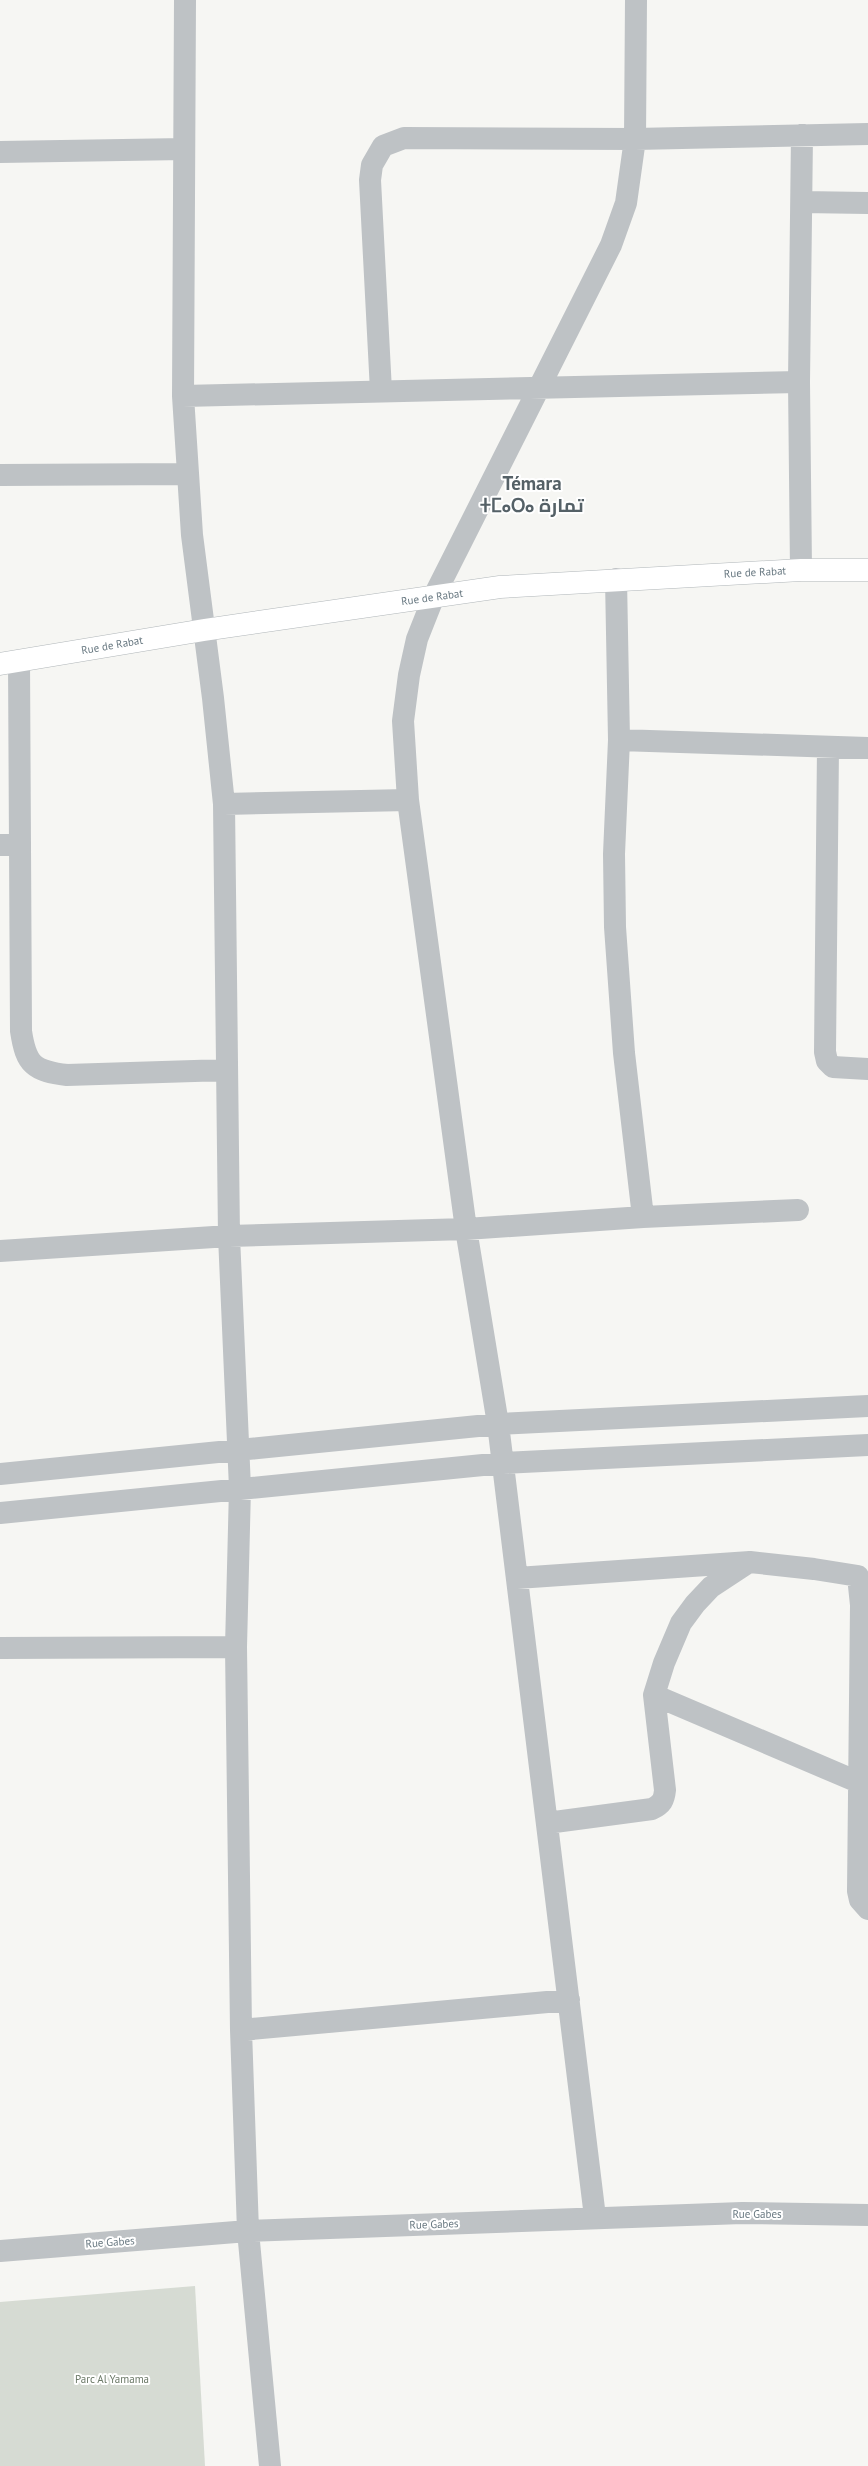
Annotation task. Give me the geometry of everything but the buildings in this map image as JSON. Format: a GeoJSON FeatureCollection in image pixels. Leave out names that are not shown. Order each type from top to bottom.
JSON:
{"type":"FeatureCollection","features":[{"type":"Feature","properties":{"kind":"street"},"geometry":{"type":"LineString","coordinates":[[185,0],[183,396],[187,474],[195,570],[204,630],[224,804],[229,1236],[237,1450],[240,1488],[236,1647],[241,2030],[248,2231],[270,2466]]}},
{"type":"Feature","properties":{"kind":"street"},"geometry":{"type":"LineString","coordinates":[[595,2217],[498,1424],[466,1229],[408,800],[404,721],[408,675],[417,639],[434,596],[611,245],[626,203],[635,139],[636,0]]}},
{"type":"Feature","properties":{"kind":"street"},"geometry":{"type":"LineString","coordinates":[[381,391],[370,180],[372,165],[383,146],[404,138],[635,139],[868,134]]}},
{"type":"Feature","properties":{"kind":"street"},"geometry":{"type":"LineString","coordinates":[[801,570],[799,382],[802,135]]}},
{"type":"Feature","properties":{"kind":"street"},"geometry":{"type":"LineString","coordinates":[[0,152],[184,150]]}},
{"type":"Feature","properties":{"kind":"street"},"geometry":{"type":"LineString","coordinates":[[802,202],[868,203]]}},
{"type":"Feature","properties":{"kind":"street"},"geometry":{"type":"LineString","coordinates":[[183,396],[540,386],[799,382]]}},
{"type":"Feature","properties":{"kind":"street"},"geometry":{"type":"LineString","coordinates":[[0,476],[187,474]]}},
{"type":"Feature","properties":{"kind":"street","name":"Rue de Rabat"},"geometry":{"type":"LineString","coordinates":[[9,662],[204,630],[500,587],[801,570],[868,570]]}},
{"type":"Feature","properties":{"kind":"street"},"geometry":{"type":"LineString","coordinates":[[616,580],[619,740],[614,854],[615,927],[624,1053],[643,1217]]}},
{"type":"Feature","properties":{"kind":"street"},"geometry":{"type":"LineString","coordinates":[[9,662],[10,844],[21,1032],[24,1050],[30,1063],[44,1072],[67,1075],[226,1070]]}},
{"type":"Feature","properties":{"kind":"street"},"geometry":{"type":"LineString","coordinates":[[619,740],[868,748]]}},
{"type":"Feature","properties":{"kind":"street"},"geometry":{"type":"LineString","coordinates":[[828,747],[825,1052],[828,1061],[833,1067],[868,1069]]}},
{"type":"Feature","properties":{"kind":"street"},"geometry":{"type":"LineString","coordinates":[[224,804],[408,800]]}},
{"type":"Feature","properties":{"kind":"street"},"geometry":{"type":"LineString","coordinates":[[0,1250],[229,1236],[466,1229],[643,1217],[798,1210]]}},
{"type":"Feature","properties":{"kind":"street"},"geometry":{"type":"LineString","coordinates":[[0,1474],[498,1424],[868,1406]]}},
{"type":"Feature","properties":{"kind":"street"},"geometry":{"type":"LineString","coordinates":[[0,1513],[503,1462],[868,1445]]}},
{"type":"Feature","properties":{"kind":"street"},"geometry":{"type":"LineString","coordinates":[[516,1578],[750,1562],[814,1568],[863,1577],[861,1605],[858,1782],[858,1891],[860,1900],[868,1908]]}},
{"type":"Feature","properties":{"kind":"street"},"geometry":{"type":"LineString","coordinates":[[548,1824],[652,1809],[660,1804],[664,1799],[654,1695],[681,1623],[711,1588],[750,1562]]}},
{"type":"Feature","properties":{"kind":"street"},"geometry":{"type":"LineString","coordinates":[[0,1648],[236,1647]]}},
{"type":"Feature","properties":{"kind":"street"},"geometry":{"type":"LineString","coordinates":[[654,1695],[858,1782]]}},
{"type":"Feature","properties":{"kind":"street"},"geometry":{"type":"LineString","coordinates":[[241,2030],[569,2000]]}},
{"type":"Feature","properties":{"kind":"street","name":"Rue Gabes"},"geometry":{"type":"LineString","coordinates":[[0,2251],[248,2231],[595,2217],[742,2213],[868,2214]]}},
{"type":"Feature","properties":{"kind":"green space","name":"Parc Al Yamama"},"geometry":{"type":"Polygon","coordinates":[[[195,2286],[205,2466],[0,2466],[0,2302],[195,2286]]]}},
{"type":"Feature","properties":{"kind":"district","name":"Témara ⵜⵎⴰⵔⴰ تمارة"},"geometry":{"type":"Point","coordinates":[532,494]}}]}
